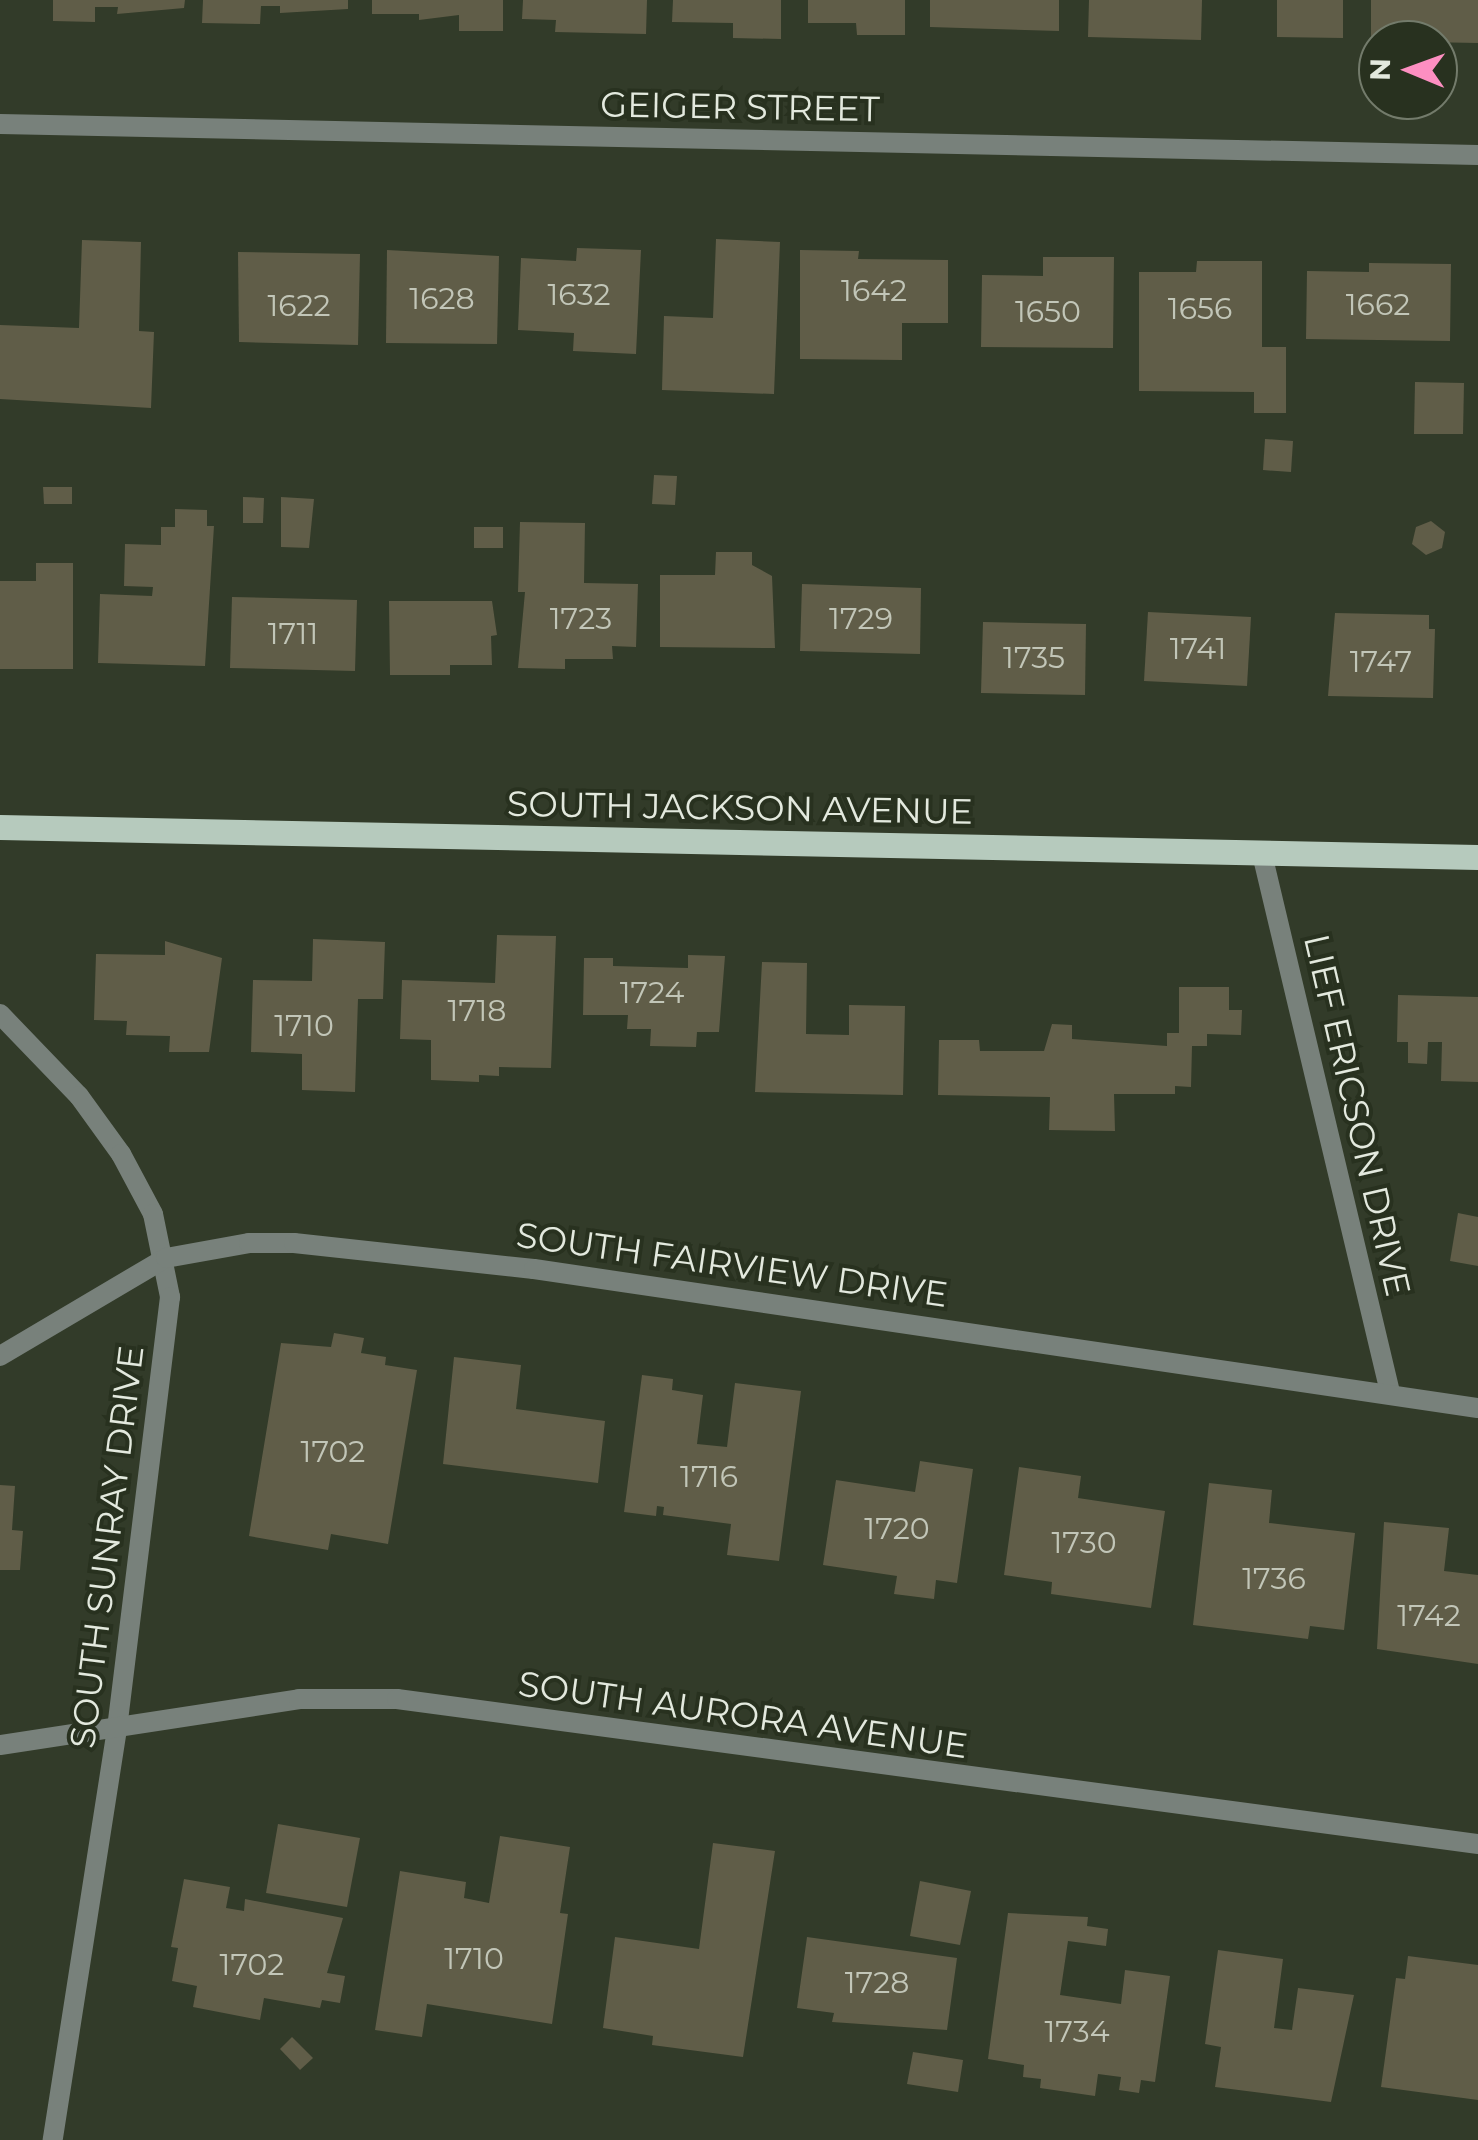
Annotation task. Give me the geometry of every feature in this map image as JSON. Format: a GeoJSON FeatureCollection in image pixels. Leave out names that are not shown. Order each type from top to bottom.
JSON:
{"type":"FeatureCollection","features":[{"type":"Feature","properties":{"kind":"main road","name":"SOUTH JACKSON AVENUE"},"geometry":{"type":"LineString","coordinates":[[0,827],[1478,857]]}},
{"type":"Feature","properties":{"kind":"street","name":"GEIGER STREET"},"geometry":{"type":"LineString","coordinates":[[0,124],[1478,156]]}},
{"type":"Feature","properties":{"kind":"street","name":"LIEF ERICSON DRIVE"},"geometry":{"type":"LineString","coordinates":[[1262,854],[1390,1392]]}},
{"type":"Feature","properties":{"kind":"street","name":"SOUTH SUNRAY DRIVE"},"geometry":{"type":"LineString","coordinates":[[0,1014],[79,1096],[121,1154],[153,1214],[166,1258],[161,1410],[117,1729],[53,2140]]}},
{"type":"Feature","properties":{"kind":"street","name":"SOUTH FAIRVIEW DRIVE"},"geometry":{"type":"LineString","coordinates":[[0,1356],[166,1258],[249,1243],[429,1256],[1390,1392],[1478,1408]]}},
{"type":"Feature","properties":{"kind":"street","name":"SOUTH AURORA AVENUE"},"geometry":{"type":"LineString","coordinates":[[0,1745],[300,1699],[396,1699],[1478,1844]]}},
{"type":"Feature","properties":{"kind":"building"},"geometry":{"type":"Polygon","coordinates":[[[53,0],[185,0],[184,8],[117,14],[118,7],[95,7],[95,22],[53,21],[53,0]]]}},
{"type":"Feature","properties":{"kind":"building"},"geometry":{"type":"Polygon","coordinates":[[[203,0],[348,0],[348,9],[280,13],[280,6],[261,6],[260,24],[202,23],[203,0]]]}},
{"type":"Feature","properties":{"kind":"building"},"geometry":{"type":"Polygon","coordinates":[[[372,0],[503,0],[503,31],[459,31],[459,15],[419,20],[419,14],[372,14],[372,0]]]}},
{"type":"Feature","properties":{"kind":"building"},"geometry":{"type":"Polygon","coordinates":[[[523,0],[647,0],[646,34],[555,32],[556,20],[522,19],[523,0]]]}},
{"type":"Feature","properties":{"kind":"building"},"geometry":{"type":"Polygon","coordinates":[[[673,0],[781,0],[781,39],[733,38],[733,23],[672,22],[673,0]]]}},
{"type":"Feature","properties":{"kind":"building"},"geometry":{"type":"Polygon","coordinates":[[[808,0],[905,0],[905,35],[857,35],[856,23],[808,23],[808,0]]]}},
{"type":"Feature","properties":{"kind":"building"},"geometry":{"type":"Polygon","coordinates":[[[930,0],[1059,0],[1059,31],[930,27],[930,0]]]}},
{"type":"Feature","properties":{"kind":"building"},"geometry":{"type":"Polygon","coordinates":[[[1089,0],[1202,0],[1201,40],[1088,37],[1089,0]]]}},
{"type":"Feature","properties":{"kind":"building"},"geometry":{"type":"Polygon","coordinates":[[[1277,0],[1343,0],[1343,38],[1277,37],[1277,0]]]}},
{"type":"Feature","properties":{"kind":"building"},"geometry":{"type":"Polygon","coordinates":[[[1371,0],[1478,0],[1478,43],[1458,43],[1458,20],[1371,20],[1371,0]]]}},
{"type":"Feature","properties":{"kind":"building"},"geometry":{"type":"Polygon","coordinates":[[[716,239],[780,242],[774,394],[662,390],[664,316],[713,318],[716,239]]]}},
{"type":"Feature","properties":{"kind":"building"},"geometry":{"type":"Polygon","coordinates":[[[82,240],[141,242],[139,331],[154,332],[151,408],[0,399],[0,325],[79,328],[82,240]]]}},
{"type":"Feature","properties":{"kind":"building"},"geometry":{"type":"Polygon","coordinates":[[[577,248],[641,250],[636,354],[573,351],[574,333],[518,330],[521,258],[576,261],[577,248]]]}},
{"type":"Feature","properties":{"kind":"building"},"geometry":{"type":"Polygon","coordinates":[[[387,250],[499,256],[497,344],[386,343],[387,250]]]}},
{"type":"Feature","properties":{"kind":"building"},"geometry":{"type":"Polygon","coordinates":[[[800,250],[859,251],[858,259],[948,260],[948,323],[902,323],[902,360],[800,359],[800,250]]]}},
{"type":"Feature","properties":{"kind":"building"},"geometry":{"type":"Polygon","coordinates":[[[238,252],[360,254],[358,345],[239,342],[238,252]]]}},
{"type":"Feature","properties":{"kind":"building"},"geometry":{"type":"Polygon","coordinates":[[[1043,257],[1114,257],[1113,348],[981,347],[982,275],[1043,276],[1043,257]]]}},
{"type":"Feature","properties":{"kind":"building"},"geometry":{"type":"Polygon","coordinates":[[[1197,261],[1262,261],[1262,347],[1286,347],[1286,413],[1254,413],[1254,392],[1139,391],[1139,272],[1196,272],[1197,261]]]}},
{"type":"Feature","properties":{"kind":"building"},"geometry":{"type":"Polygon","coordinates":[[[1369,263],[1451,264],[1450,341],[1306,339],[1307,271],[1369,272],[1369,263]]]}},
{"type":"Feature","properties":{"kind":"building"},"geometry":{"type":"Polygon","coordinates":[[[1415,382],[1464,383],[1463,434],[1414,434],[1415,382]]]}},
{"type":"Feature","properties":{"kind":"building"},"geometry":{"type":"Polygon","coordinates":[[[1265,439],[1293,441],[1291,472],[1263,470],[1265,439]]]}},
{"type":"Feature","properties":{"kind":"building"},"geometry":{"type":"Polygon","coordinates":[[[654,475],[677,476],[675,505],[652,504],[654,475]]]}},
{"type":"Feature","properties":{"kind":"building"},"geometry":{"type":"Polygon","coordinates":[[[43,487],[72,487],[72,504],[44,504],[43,487]]]}},
{"type":"Feature","properties":{"kind":"building"},"geometry":{"type":"Polygon","coordinates":[[[243,497],[264,498],[263,523],[243,523],[243,497]]]}},
{"type":"Feature","properties":{"kind":"building"},"geometry":{"type":"Polygon","coordinates":[[[281,497],[314,499],[309,548],[281,547],[281,497]]]}},
{"type":"Feature","properties":{"kind":"building"},"geometry":{"type":"Polygon","coordinates":[[[175,509],[207,510],[207,526],[214,526],[205,666],[98,663],[100,594],[152,596],[153,587],[124,586],[125,544],[161,545],[161,527],[175,527],[175,509]]]}},
{"type":"Feature","properties":{"kind":"building"},"geometry":{"type":"Polygon","coordinates":[[[1431,521],[1445,532],[1442,548],[1426,555],[1412,544],[1416,527],[1431,521]]]}},
{"type":"Feature","properties":{"kind":"building"},"geometry":{"type":"Polygon","coordinates":[[[520,522],[585,523],[584,583],[638,584],[636,647],[612,646],[613,659],[565,659],[565,669],[518,668],[525,592],[518,592],[520,522]]]}},
{"type":"Feature","properties":{"kind":"building"},"geometry":{"type":"Polygon","coordinates":[[[474,527],[503,527],[503,548],[474,548],[474,527]]]}},
{"type":"Feature","properties":{"kind":"building"},"geometry":{"type":"Polygon","coordinates":[[[716,552],[752,552],[752,565],[772,576],[775,648],[660,647],[660,575],[715,575],[716,552]]]}},
{"type":"Feature","properties":{"kind":"building"},"geometry":{"type":"Polygon","coordinates":[[[36,563],[73,563],[73,669],[0,669],[0,581],[36,581],[36,563]]]}},
{"type":"Feature","properties":{"kind":"building"},"geometry":{"type":"Polygon","coordinates":[[[802,584],[921,588],[920,654],[800,651],[802,584]]]}},
{"type":"Feature","properties":{"kind":"building"},"geometry":{"type":"Polygon","coordinates":[[[232,597],[357,600],[355,671],[230,668],[232,597]]]}},
{"type":"Feature","properties":{"kind":"building"},"geometry":{"type":"Polygon","coordinates":[[[389,601],[492,601],[497,635],[491,636],[492,665],[450,665],[450,675],[390,675],[389,601]]]}},
{"type":"Feature","properties":{"kind":"building"},"geometry":{"type":"Polygon","coordinates":[[[1148,612],[1251,617],[1247,686],[1144,681],[1148,612]]]}},
{"type":"Feature","properties":{"kind":"building"},"geometry":{"type":"Polygon","coordinates":[[[1335,613],[1429,615],[1429,629],[1435,629],[1433,698],[1328,696],[1335,613]]]}},
{"type":"Feature","properties":{"kind":"building"},"geometry":{"type":"Polygon","coordinates":[[[983,622],[1086,624],[1085,695],[981,693],[983,622]]]}},
{"type":"Feature","properties":{"kind":"building"},"geometry":{"type":"Polygon","coordinates":[[[497,935],[556,936],[551,1068],[499,1067],[499,1076],[479,1075],[479,1082],[431,1080],[431,1040],[400,1039],[402,980],[495,983],[497,935]]]}},
{"type":"Feature","properties":{"kind":"building"},"geometry":{"type":"Polygon","coordinates":[[[313,939],[385,942],[383,999],[358,999],[355,1092],[302,1090],[302,1054],[251,1052],[253,980],[312,981],[313,939]]]}},
{"type":"Feature","properties":{"kind":"building"},"geometry":{"type":"Polygon","coordinates":[[[165,941],[222,958],[209,1052],[169,1052],[170,1036],[126,1035],[127,1021],[94,1020],[96,954],[165,955],[165,941]]]}},
{"type":"Feature","properties":{"kind":"building"},"geometry":{"type":"Polygon","coordinates":[[[688,955],[725,956],[719,1032],[697,1032],[696,1047],[650,1046],[651,1029],[627,1029],[628,1015],[583,1015],[584,958],[613,958],[613,966],[688,968],[688,955]]]}},
{"type":"Feature","properties":{"kind":"building"},"geometry":{"type":"Polygon","coordinates":[[[762,962],[807,963],[806,1034],[849,1035],[849,1005],[905,1006],[903,1095],[755,1092],[762,962]]]}},
{"type":"Feature","properties":{"kind":"building"},"geometry":{"type":"Polygon","coordinates":[[[1179,987],[1229,987],[1229,1010],[1242,1010],[1241,1035],[1207,1034],[1207,1046],[1192,1046],[1191,1087],[1175,1086],[1175,1094],[1114,1094],[1115,1131],[1049,1130],[1050,1097],[938,1095],[939,1040],[979,1040],[980,1051],[1044,1051],[1052,1024],[1072,1025],[1072,1039],[1167,1046],[1167,1033],[1179,1033],[1179,987]]]}},
{"type":"Feature","properties":{"kind":"building"},"geometry":{"type":"Polygon","coordinates":[[[1398,995],[1478,997],[1478,1082],[1441,1081],[1442,1042],[1428,1042],[1427,1064],[1408,1063],[1408,1042],[1397,1042],[1398,995]]]}},
{"type":"Feature","properties":{"kind":"building"},"geometry":{"type":"Polygon","coordinates":[[[1458,1213],[1478,1217],[1478,1266],[1450,1261],[1458,1213]]]}},
{"type":"Feature","properties":{"kind":"building"},"geometry":{"type":"Polygon","coordinates":[[[334,1333],[364,1338],[361,1353],[386,1357],[385,1365],[417,1370],[388,1544],[331,1534],[328,1550],[249,1536],[281,1343],[331,1347],[334,1333]]]}},
{"type":"Feature","properties":{"kind":"building"},"geometry":{"type":"Polygon","coordinates":[[[454,1357],[521,1365],[516,1409],[605,1421],[598,1483],[443,1464],[454,1357]]]}},
{"type":"Feature","properties":{"kind":"building"},"geometry":{"type":"Polygon","coordinates":[[[642,1375],[673,1379],[672,1390],[703,1395],[697,1444],[727,1447],[735,1383],[801,1391],[779,1561],[727,1555],[731,1524],[663,1515],[664,1507],[657,1506],[656,1516],[624,1512],[642,1375]]]}},
{"type":"Feature","properties":{"kind":"building"},"geometry":{"type":"Polygon","coordinates":[[[920,1461],[973,1469],[957,1583],[936,1580],[934,1599],[894,1594],[897,1576],[823,1565],[836,1480],[915,1492],[920,1461]]]}},
{"type":"Feature","properties":{"kind":"building"},"geometry":{"type":"Polygon","coordinates":[[[1019,1467],[1081,1476],[1078,1498],[1165,1511],[1151,1608],[1051,1594],[1052,1582],[1004,1575],[1019,1467]]]}},
{"type":"Feature","properties":{"kind":"building"},"geometry":{"type":"Polygon","coordinates":[[[1209,1483],[1272,1490],[1269,1523],[1355,1533],[1344,1630],[1310,1626],[1308,1639],[1193,1625],[1209,1483]]]}},
{"type":"Feature","properties":{"kind":"building"},"geometry":{"type":"Polygon","coordinates":[[[0,1485],[15,1486],[12,1530],[23,1531],[20,1570],[0,1570],[0,1485]]]}},
{"type":"Feature","properties":{"kind":"building"},"geometry":{"type":"Polygon","coordinates":[[[1384,1522],[1449,1528],[1444,1571],[1478,1575],[1478,1664],[1377,1649],[1384,1522]]]}},
{"type":"Feature","properties":{"kind":"building"},"geometry":{"type":"Polygon","coordinates":[[[278,1824],[360,1838],[347,1907],[266,1893],[278,1824]]]}},
{"type":"Feature","properties":{"kind":"building"},"geometry":{"type":"Polygon","coordinates":[[[500,1836],[570,1847],[560,1913],[568,1914],[552,2024],[427,2004],[422,2037],[375,2030],[400,1871],[466,1882],[464,1898],[489,1903],[500,1836]]]}},
{"type":"Feature","properties":{"kind":"building"},"geometry":{"type":"Polygon","coordinates":[[[713,1843],[775,1851],[743,2057],[652,2045],[653,2036],[603,2028],[615,1937],[699,1949],[713,1843]]]}},
{"type":"Feature","properties":{"kind":"building"},"geometry":{"type":"Polygon","coordinates":[[[184,1879],[230,1887],[226,1908],[244,1911],[245,1899],[343,1918],[327,1973],[345,1976],[340,2003],[322,2000],[320,2008],[264,1998],[260,2020],[193,2007],[197,1986],[172,1981],[178,1948],[171,1947],[184,1879]]]}},
{"type":"Feature","properties":{"kind":"building"},"geometry":{"type":"Polygon","coordinates":[[[920,1881],[971,1891],[960,1945],[910,1936],[920,1881]]]}},
{"type":"Feature","properties":{"kind":"building"},"geometry":{"type":"Polygon","coordinates":[[[1008,1913],[1088,1917],[1087,1926],[1108,1929],[1106,1946],[1068,1941],[1060,1995],[1121,2004],[1125,1970],[1170,1976],[1155,2082],[1141,2080],[1139,2093],[1119,2090],[1121,2077],[1098,2074],[1095,2096],[1040,2088],[1041,2079],[1023,2077],[1024,2065],[988,2059],[1008,1913]]]}},
{"type":"Feature","properties":{"kind":"building"},"geometry":{"type":"Polygon","coordinates":[[[807,1937],[957,1958],[947,2030],[832,2022],[834,2013],[797,2008],[807,1937]]]}},
{"type":"Feature","properties":{"kind":"building"},"geometry":{"type":"Polygon","coordinates":[[[1218,1950],[1283,1959],[1274,2028],[1292,2030],[1298,1988],[1354,1995],[1331,2102],[1215,2087],[1221,2047],[1205,2044],[1218,1950]]]}},
{"type":"Feature","properties":{"kind":"building"},"geometry":{"type":"Polygon","coordinates":[[[1408,1956],[1478,1965],[1478,2100],[1381,2087],[1396,1978],[1405,1979],[1408,1956]]]}},
{"type":"Feature","properties":{"kind":"building"},"geometry":{"type":"Polygon","coordinates":[[[292,2037],[313,2058],[300,2070],[280,2049],[292,2037]]]}},
{"type":"Feature","properties":{"kind":"building"},"geometry":{"type":"Polygon","coordinates":[[[913,2052],[963,2060],[958,2092],[907,2084],[913,2052]]]}}]}
